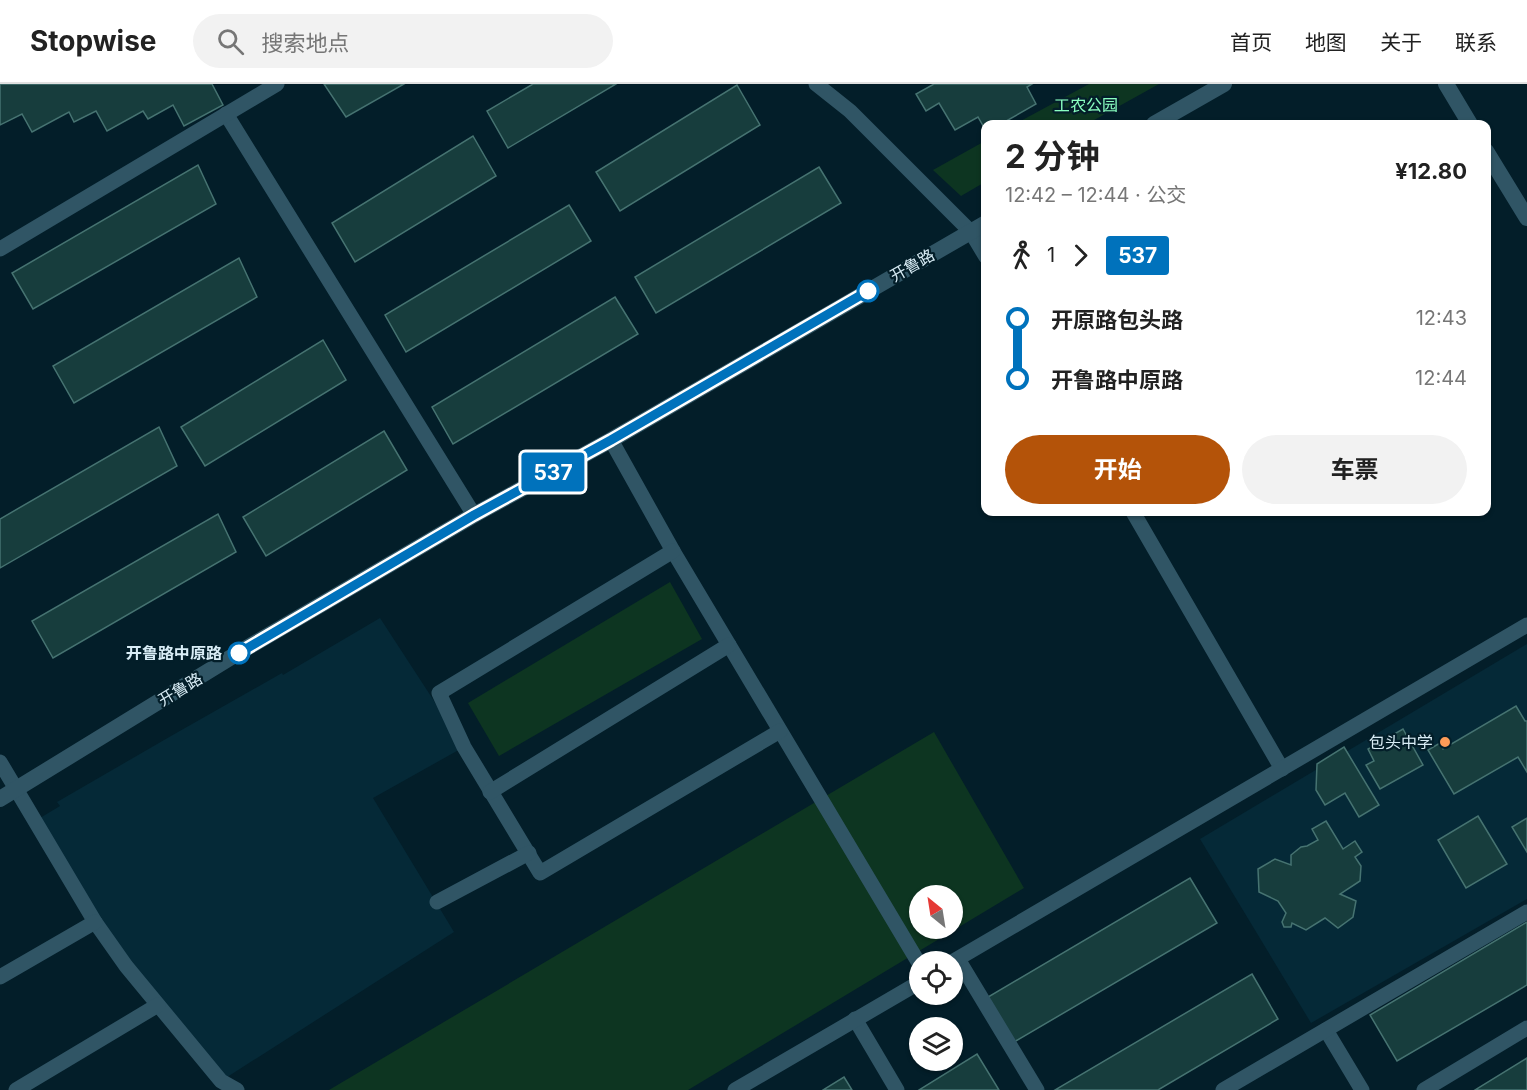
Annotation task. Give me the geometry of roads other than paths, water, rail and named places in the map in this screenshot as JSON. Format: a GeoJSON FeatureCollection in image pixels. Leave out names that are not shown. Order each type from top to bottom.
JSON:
{"type":"FeatureCollection","features":[{"type":"Feature","properties":{"kind":"street"},"geometry":{"type":"LineString","coordinates":[[1161,120],[1224,84]]}},
{"type":"Feature","properties":{"kind":"street"},"geometry":{"type":"LineString","coordinates":[[1446,84],[1468,120]]}},
{"type":"Feature","properties":{"kind":"street"},"geometry":{"type":"LineString","coordinates":[[1491,159],[1527,218]]}},
{"type":"Feature","properties":{"kind":"street","name":"开鲁路"},"geometry":{"type":"LineString","coordinates":[[0,799],[233,656],[474,515],[611,440],[981,226]]}},
{"type":"Feature","properties":{"kind":"lane"},"geometry":{"type":"LineString","coordinates":[[0,249],[277,84]]}},
{"type":"Feature","properties":{"kind":"lane"},"geometry":{"type":"LineString","coordinates":[[816,84],[850,111],[971,231],[981,248]]}},
{"type":"Feature","properties":{"kind":"lane"},"geometry":{"type":"LineString","coordinates":[[226,114],[474,515]]}},
{"type":"Feature","properties":{"kind":"lane"},"geometry":{"type":"LineString","coordinates":[[611,440],[673,551],[912,951]]}},
{"type":"Feature","properties":{"kind":"lane"},"geometry":{"type":"LineString","coordinates":[[1135,516],[1282,769]]}},
{"type":"Feature","properties":{"kind":"lane"},"geometry":{"type":"LineString","coordinates":[[673,551],[439,693],[464,747],[490,792],[540,873],[780,730]]}},
{"type":"Feature","properties":{"kind":"lane"},"geometry":{"type":"LineString","coordinates":[[963,955],[1527,625]]}},
{"type":"Feature","properties":{"kind":"lane"},"geometry":{"type":"LineString","coordinates":[[490,792],[729,645]]}},
{"type":"Feature","properties":{"kind":"lane"},"geometry":{"type":"LineString","coordinates":[[0,762],[95,922],[126,966],[220,1081],[237,1090]]}},
{"type":"Feature","properties":{"kind":"lane"},"geometry":{"type":"LineString","coordinates":[[437,902],[529,854]]}},
{"type":"Feature","properties":{"kind":"lane"},"geometry":{"type":"LineString","coordinates":[[1222,1090],[1527,912]]}},
{"type":"Feature","properties":{"kind":"lane"},"geometry":{"type":"LineString","coordinates":[[0,977],[95,922]]}},
{"type":"Feature","properties":{"kind":"lane"},"geometry":{"type":"LineString","coordinates":[[963,973],[1037,1090]]}},
{"type":"Feature","properties":{"kind":"lane"},"geometry":{"type":"LineString","coordinates":[[735,1090],[909,988]]}},
{"type":"Feature","properties":{"kind":"lane"},"geometry":{"type":"LineString","coordinates":[[16,1090],[158,1005]]}},
{"type":"Feature","properties":{"kind":"lane"},"geometry":{"type":"LineString","coordinates":[[855,1019],[897,1090]]}},
{"type":"Feature","properties":{"kind":"lane"},"geometry":{"type":"LineString","coordinates":[[1425,1090],[1527,1028]]}},
{"type":"Feature","properties":{"kind":"lane"},"geometry":{"type":"LineString","coordinates":[[1326,1030],[1362,1090]]}},
{"type":"Feature","properties":{"kind":"place","name":"开鲁路中原路"},"geometry":{"type":"Point","coordinates":[239,653]}},
{"type":"Feature","properties":{"kind":"place","name":"包头中学"},"geometry":{"type":"Point","coordinates":[1445,742]}},
{"type":"Feature","properties":{"kind":"park label","name":"工农公园"},"geometry":{"type":"Point","coordinates":[1086,105]}}]}
